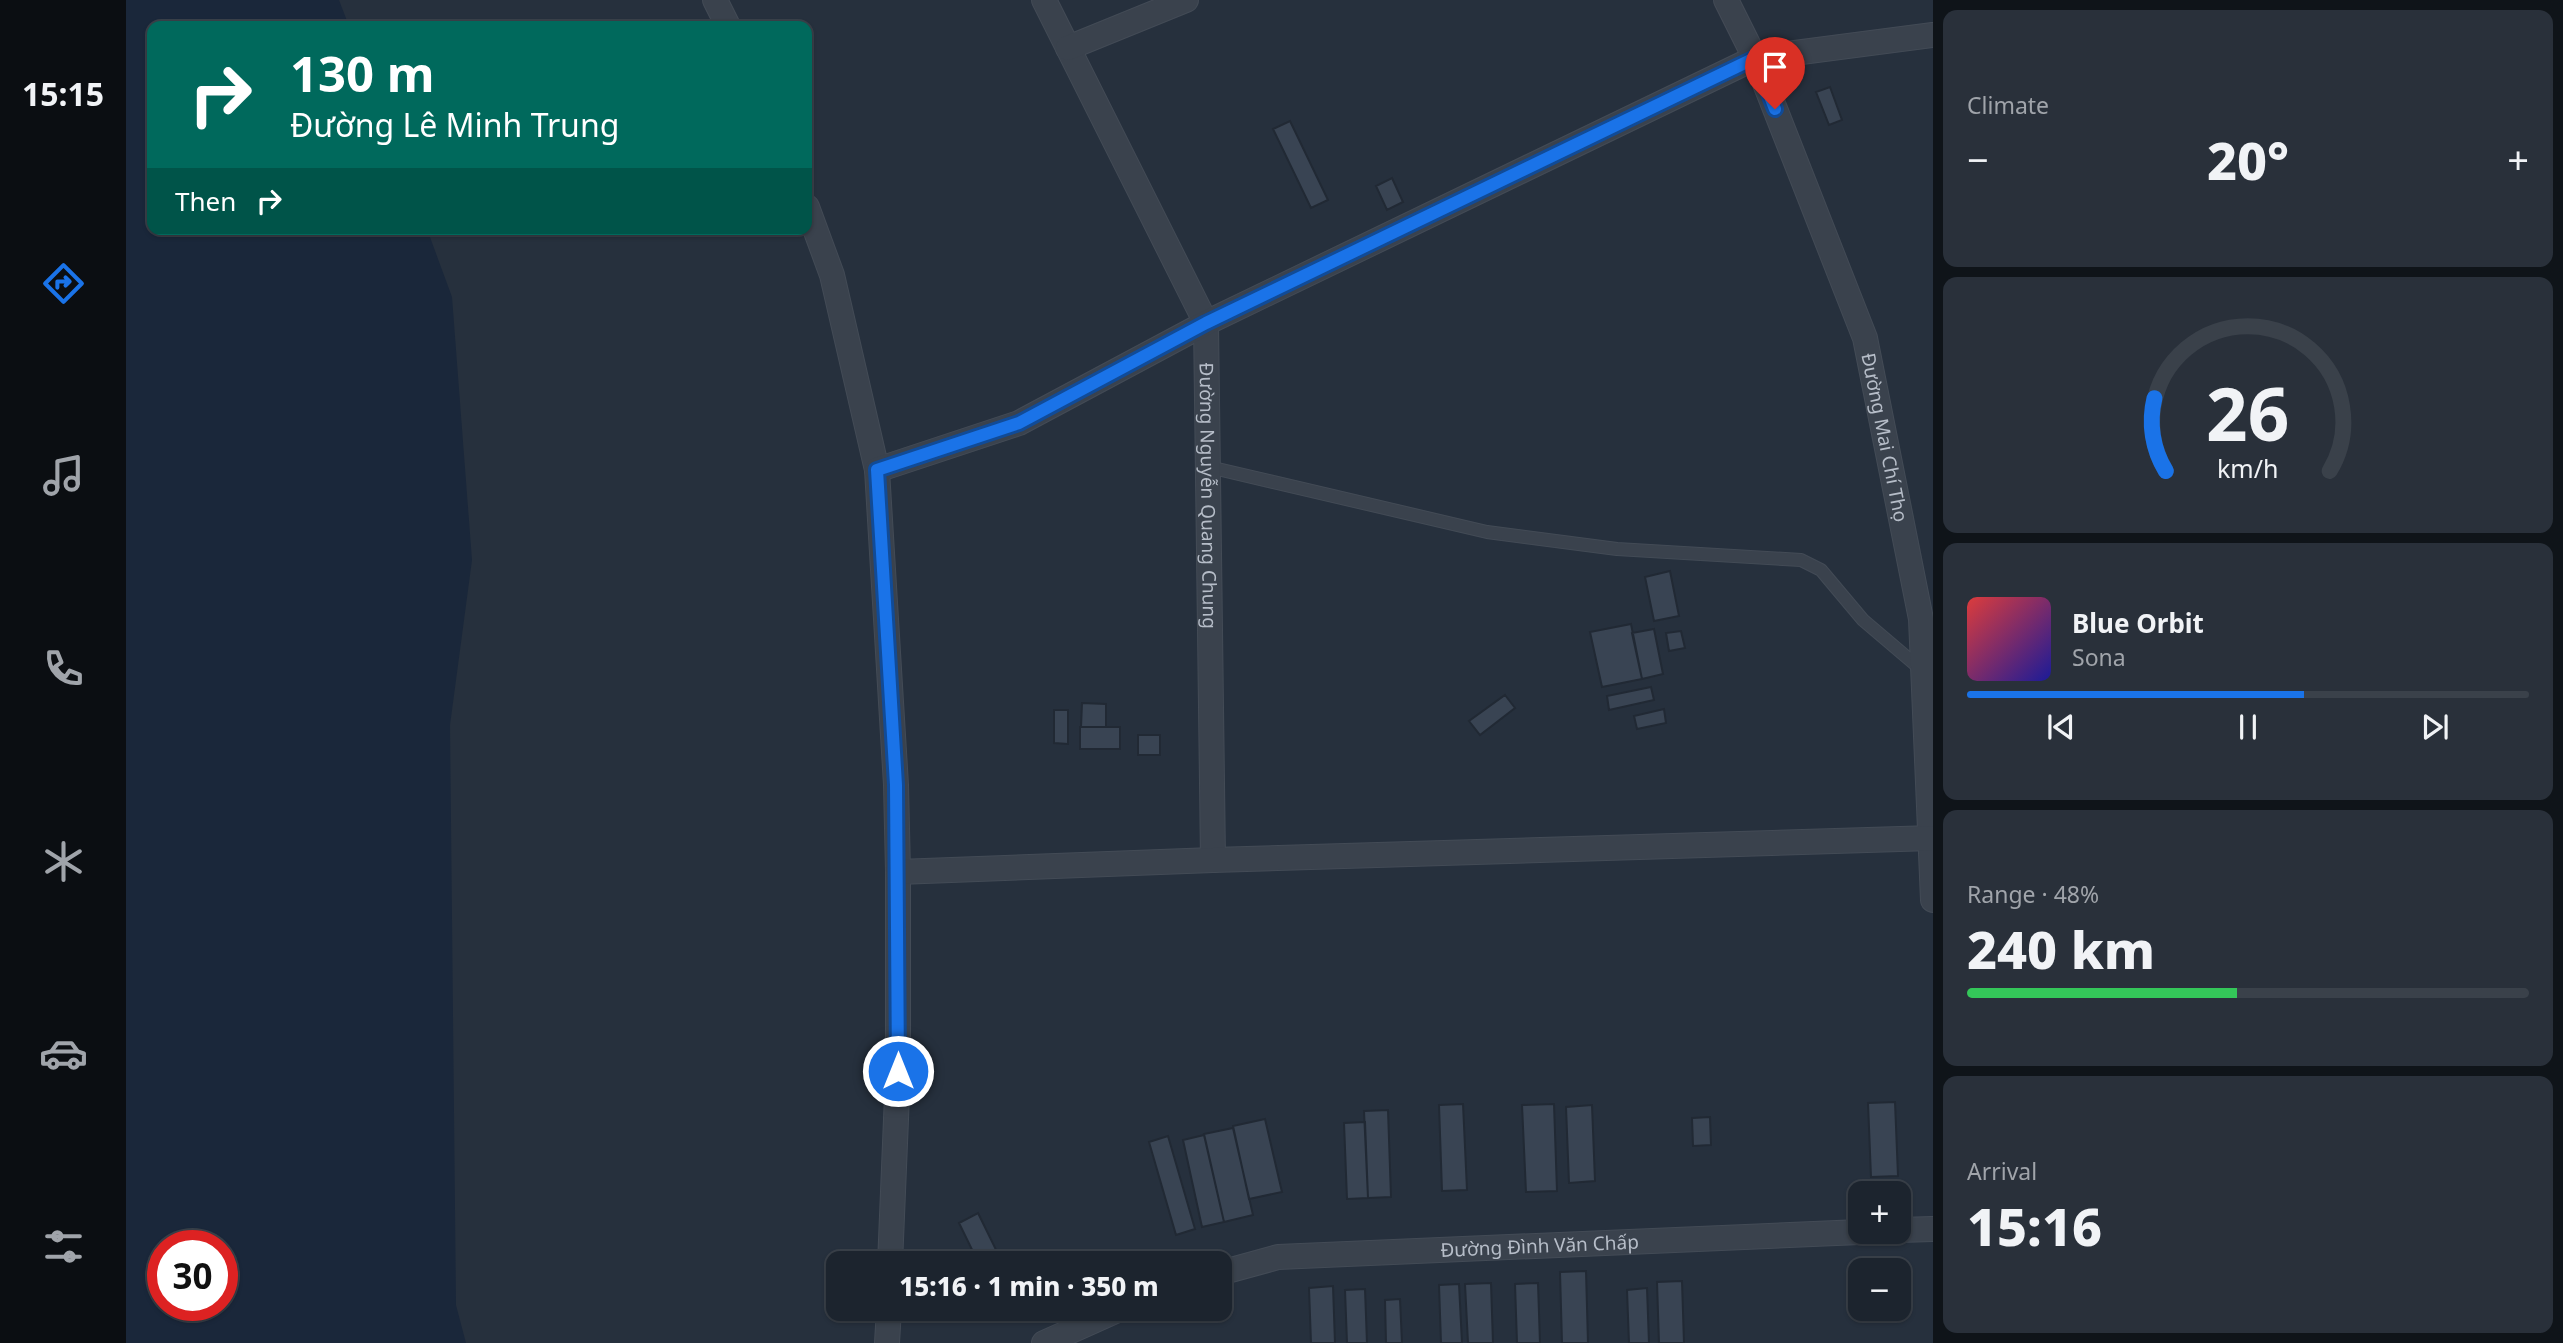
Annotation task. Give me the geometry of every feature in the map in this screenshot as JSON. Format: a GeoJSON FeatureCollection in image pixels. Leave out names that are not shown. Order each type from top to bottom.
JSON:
{"type":"FeatureCollection","features":[{"type":"Feature","properties":{"kind":"street"},"geometry":{"type":"LineString","coordinates":[[715,0],[726,21]]}},
{"type":"Feature","properties":{"kind":"street","name":"Đường Nguyễn Quang Chung"},"geometry":{"type":"LineString","coordinates":[[1044,0],[1206,323],[1213,860]]}},
{"type":"Feature","properties":{"kind":"street"},"geometry":{"type":"LineString","coordinates":[[1069,48],[1186,0]]}},
{"type":"Feature","properties":{"kind":"street","name":"Đường Mai Chí Thọ"},"geometry":{"type":"LineString","coordinates":[[1726,0],[1755,58],[1865,338],[1921,619],[1933,900]]}},
{"type":"Feature","properties":{"kind":"street"},"geometry":{"type":"LineString","coordinates":[[877,470],[1019,423],[1206,323],[1755,58],[1933,35]]}},
{"type":"Feature","properties":{"kind":"street"},"geometry":{"type":"LineString","coordinates":[[812,221],[832,275],[877,470],[896,785],[898,872],[898,1071],[891,1251]]}},
{"type":"Feature","properties":{"kind":"street"},"geometry":{"type":"LineString","coordinates":[[898,872],[1932,838]]}},
{"type":"Feature","properties":{"kind":"street"},"geometry":{"type":"LineString","coordinates":[[1911,1230],[1933,1229]]}},
{"type":"Feature","properties":{"kind":"street","name":"Đường Đình Văn Chấp"},"geometry":{"type":"LineString","coordinates":[[1232,1270],[1278,1257],[1848,1233]]}},
{"type":"Feature","properties":{"kind":"street"},"geometry":{"type":"LineString","coordinates":[[887,1343],[888,1321]]}},
{"type":"Feature","properties":{"kind":"street"},"geometry":{"type":"LineString","coordinates":[[1044,1343],[1093,1321]]}},
{"type":"Feature","properties":{"kind":"lane"},"geometry":{"type":"LineString","coordinates":[[1209,467],[1486,532],[1617,549],[1801,560],[1821,570],[1863,620],[1923,671]]}},
{"type":"Feature","properties":{"kind":"water"},"geometry":{"type":"Polygon","coordinates":[[[126,0],[339,0],[347,21],[147,21],[147,235],[429,235],[452,297],[472,560],[450,725],[456,1305],[466,1343],[126,1343],[126,0]]]}},
{"type":"Feature","properties":{"kind":"building"},"geometry":{"type":"Polygon","coordinates":[[[1830,87],[1842,120],[1829,125],[1816,92],[1830,87]]]}},
{"type":"Feature","properties":{"kind":"building"},"geometry":{"type":"Polygon","coordinates":[[[1290,121],[1328,200],[1311,208],[1273,129],[1290,121]]]}},
{"type":"Feature","properties":{"kind":"building"},"geometry":{"type":"Polygon","coordinates":[[[1392,178],[1403,202],[1387,210],[1376,186],[1392,178]]]}},
{"type":"Feature","properties":{"kind":"building"},"geometry":{"type":"Polygon","coordinates":[[[1670,571],[1679,616],[1654,621],[1645,577],[1670,571]]]}},
{"type":"Feature","properties":{"kind":"building"},"geometry":{"type":"Polygon","coordinates":[[[1631,624],[1642,679],[1602,687],[1590,632],[1631,624]]]}},
{"type":"Feature","properties":{"kind":"building"},"geometry":{"type":"Polygon","coordinates":[[[1654,629],[1663,674],[1642,679],[1632,633],[1654,629]]]}},
{"type":"Feature","properties":{"kind":"building"},"geometry":{"type":"Polygon","coordinates":[[[1681,631],[1685,648],[1669,651],[1666,633],[1681,631]]]}},
{"type":"Feature","properties":{"kind":"building"},"geometry":{"type":"Polygon","coordinates":[[[1651,687],[1654,700],[1609,710],[1607,696],[1651,687]]]}},
{"type":"Feature","properties":{"kind":"building"},"geometry":{"type":"Polygon","coordinates":[[[1505,695],[1515,708],[1480,735],[1469,721],[1505,695]]]}},
{"type":"Feature","properties":{"kind":"building"},"geometry":{"type":"Polygon","coordinates":[[[1082,703],[1106,704],[1106,727],[1081,727],[1082,703]]]}},
{"type":"Feature","properties":{"kind":"building"},"geometry":{"type":"Polygon","coordinates":[[[1664,709],[1666,723],[1637,729],[1634,716],[1664,709]]]}},
{"type":"Feature","properties":{"kind":"building"},"geometry":{"type":"Polygon","coordinates":[[[1054,710],[1068,710],[1068,744],[1054,743],[1054,710]]]}},
{"type":"Feature","properties":{"kind":"building"},"geometry":{"type":"Polygon","coordinates":[[[1080,727],[1120,727],[1120,749],[1080,749],[1080,727]]]}},
{"type":"Feature","properties":{"kind":"building"},"geometry":{"type":"Polygon","coordinates":[[[1138,735],[1160,735],[1160,755],[1138,755],[1138,735]]]}},
{"type":"Feature","properties":{"kind":"building"},"geometry":{"type":"Polygon","coordinates":[[[1895,1102],[1898,1176],[1871,1177],[1868,1103],[1895,1102]]]}},
{"type":"Feature","properties":{"kind":"building"},"geometry":{"type":"Polygon","coordinates":[[[1463,1104],[1467,1190],[1442,1191],[1439,1105],[1463,1104]]]}},
{"type":"Feature","properties":{"kind":"building"},"geometry":{"type":"Polygon","coordinates":[[[1554,1104],[1557,1191],[1526,1192],[1522,1105],[1554,1104]]]}},
{"type":"Feature","properties":{"kind":"building"},"geometry":{"type":"Polygon","coordinates":[[[1592,1105],[1595,1181],[1569,1183],[1566,1107],[1592,1105]]]}},
{"type":"Feature","properties":{"kind":"building"},"geometry":{"type":"Polygon","coordinates":[[[1388,1110],[1391,1197],[1368,1198],[1364,1111],[1388,1110]]]}},
{"type":"Feature","properties":{"kind":"building"},"geometry":{"type":"Polygon","coordinates":[[[1710,1117],[1711,1145],[1693,1146],[1692,1118],[1710,1117]]]}},
{"type":"Feature","properties":{"kind":"building"},"geometry":{"type":"Polygon","coordinates":[[[1265,1119],[1282,1192],[1249,1199],[1233,1126],[1265,1119]]]}},
{"type":"Feature","properties":{"kind":"building"},"geometry":{"type":"Polygon","coordinates":[[[1365,1122],[1368,1198],[1347,1199],[1344,1123],[1365,1122]]]}},
{"type":"Feature","properties":{"kind":"building"},"geometry":{"type":"Polygon","coordinates":[[[1233,1128],[1253,1215],[1224,1222],[1204,1134],[1233,1128]]]}},
{"type":"Feature","properties":{"kind":"building"},"geometry":{"type":"Polygon","coordinates":[[[1204,1135],[1224,1222],[1202,1227],[1183,1140],[1204,1135]]]}},
{"type":"Feature","properties":{"kind":"building"},"geometry":{"type":"Polygon","coordinates":[[[1168,1136],[1195,1229],[1176,1235],[1149,1142],[1168,1136]]]}},
{"type":"Feature","properties":{"kind":"building"},"geometry":{"type":"Polygon","coordinates":[[[978,1213],[997,1251],[973,1251],[959,1223],[978,1213]]]}},
{"type":"Feature","properties":{"kind":"building"},"geometry":{"type":"Polygon","coordinates":[[[1586,1271],[1588,1343],[1562,1343],[1560,1272],[1586,1271]]]}},
{"type":"Feature","properties":{"kind":"building"},"geometry":{"type":"Polygon","coordinates":[[[1682,1281],[1684,1343],[1659,1343],[1657,1282],[1682,1281]]]}},
{"type":"Feature","properties":{"kind":"building"},"geometry":{"type":"Polygon","coordinates":[[[1491,1283],[1493,1343],[1468,1343],[1465,1284],[1491,1283]]]}},
{"type":"Feature","properties":{"kind":"building"},"geometry":{"type":"Polygon","coordinates":[[[1538,1283],[1540,1343],[1517,1343],[1515,1284],[1538,1283]]]}},
{"type":"Feature","properties":{"kind":"building"},"geometry":{"type":"Polygon","coordinates":[[[1459,1284],[1462,1343],[1441,1343],[1439,1285],[1459,1284]]]}},
{"type":"Feature","properties":{"kind":"building"},"geometry":{"type":"Polygon","coordinates":[[[1333,1286],[1335,1343],[1311,1343],[1309,1288],[1333,1286]]]}},
{"type":"Feature","properties":{"kind":"building"},"geometry":{"type":"Polygon","coordinates":[[[1647,1288],[1649,1343],[1629,1343],[1627,1290],[1647,1288]]]}},
{"type":"Feature","properties":{"kind":"building"},"geometry":{"type":"Polygon","coordinates":[[[1365,1289],[1367,1343],[1347,1343],[1345,1290],[1365,1289]]]}},
{"type":"Feature","properties":{"kind":"building"},"geometry":{"type":"Polygon","coordinates":[[[1400,1299],[1402,1343],[1386,1343],[1385,1300],[1400,1299]]]}},
{"type":"Feature","properties":{"kind":"route"},"geometry":{"type":"LineString","coordinates":[[898,1071],[896,785],[877,470],[1019,423],[1206,323],[1755,58],[1775,109]]}}]}
